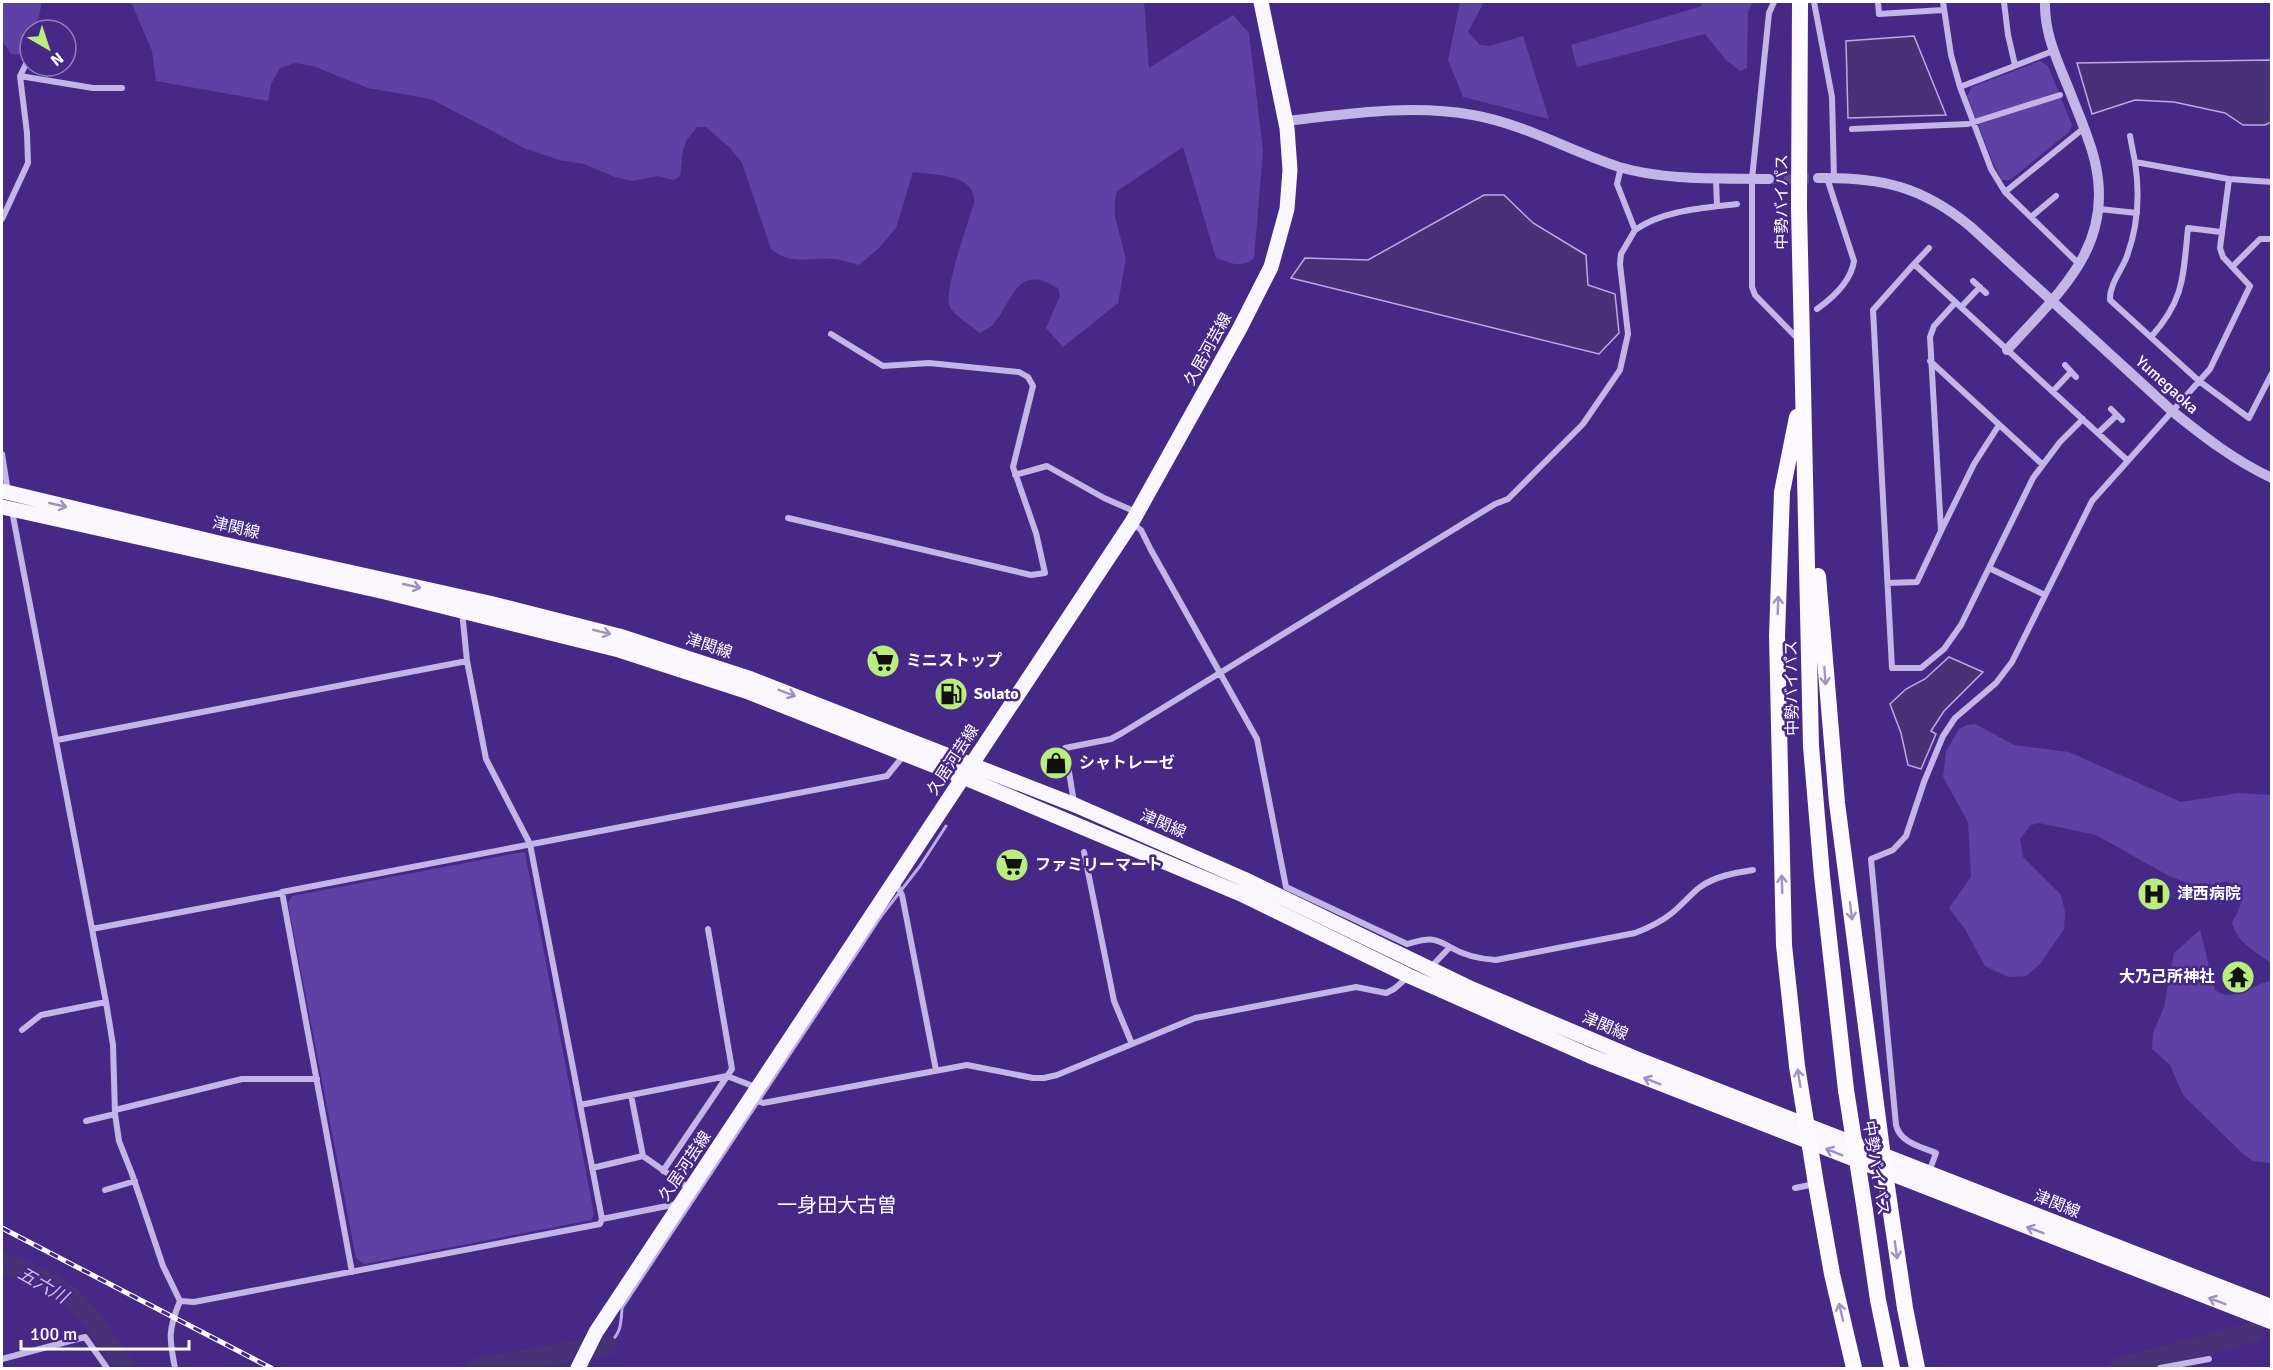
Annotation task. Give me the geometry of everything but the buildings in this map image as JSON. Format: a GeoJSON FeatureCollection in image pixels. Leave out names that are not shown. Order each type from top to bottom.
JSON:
{"type":"FeatureCollection","features":[{"type":"Feature","properties":{"kind":"highway","name":"中勢バイパス"},"geometry":{"type":"LineString","coordinates":[[1800,2],[1802,342],[1811,746],[1824,900],[1846,1090],[1878,1300],[1892,1368]]}},
{"type":"Feature","properties":{"kind":"highway"},"geometry":{"type":"LineString","coordinates":[[1803,387],[1782,492],[1778,636],[1784,945],[1797,1066],[1816,1184],[1832,1274],[1854,1368]]}},
{"type":"Feature","properties":{"kind":"highway"},"geometry":{"type":"LineString","coordinates":[[1803,387],[1832,761],[1885,1173],[1905,1308],[1917,1368]]}},
{"type":"Feature","properties":{"kind":"main road","name":"久居河芸線"},"geometry":{"type":"LineString","coordinates":[[577,1366],[596,1332],[691,1189],[757,1098],[899,888],[967,771],[1135,518],[1240,328],[1271,267],[1287,209],[1290,170],[1286,121],[1261,2]]}},
{"type":"Feature","properties":{"kind":"main road","name":"津関線"},"geometry":{"type":"LineString","coordinates":[[5,492],[223,544],[489,603],[619,636],[751,679],[967,771],[1241,894],[1409,976],[1590,1056],[2271,1322]]}},
{"type":"Feature","properties":{"kind":"main road","name":"津関線"},"geometry":{"type":"LineString","coordinates":[[7,508],[385,592],[619,650],[746,691],[904,755],[967,771],[1075,805],[1244,879],[1428,969],[1626,1055],[2271,1306]]}},
{"type":"Feature","properties":{"kind":"street"},"geometry":{"type":"LineString","coordinates":[[1774,2],[1769,14],[1752,179],[1752,287],[1755,295],[1802,342]]}},
{"type":"Feature","properties":{"kind":"street"},"geometry":{"type":"LineString","coordinates":[[1814,2],[1833,97],[1826,178],[1854,261],[1848,280],[1817,309]]}},
{"type":"Feature","properties":{"kind":"street"},"geometry":{"type":"LineString","coordinates":[[1878,2],[1879,14],[1943,10]]}},
{"type":"Feature","properties":{"kind":"street"},"geometry":{"type":"LineString","coordinates":[[1943,2],[1951,55],[1960,87],[1991,169],[2005,192],[2080,265]]}},
{"type":"Feature","properties":{"kind":"street"},"geometry":{"type":"LineString","coordinates":[[2004,2],[2015,65]]}},
{"type":"Feature","properties":{"kind":"street"},"geometry":{"type":"LineString","coordinates":[[2007,350],[2080,265],[2091,241],[2099,209],[2098,174],[2084,128],[2053,51],[2046,24],[2045,2]]}},
{"type":"Feature","properties":{"kind":"street"},"geometry":{"type":"LineString","coordinates":[[1960,87],[2053,51]]}},
{"type":"Feature","properties":{"kind":"street"},"geometry":{"type":"LineString","coordinates":[[2,219],[28,163],[28,141],[20,78]]}},
{"type":"Feature","properties":{"kind":"street"},"geometry":{"type":"LineString","coordinates":[[32,78],[93,88],[122,88]]}},
{"type":"Feature","properties":{"kind":"street"},"geometry":{"type":"LineString","coordinates":[[1852,129],[1973,123],[2060,95]]}},
{"type":"Feature","properties":{"kind":"street"},"geometry":{"type":"LineString","coordinates":[[1286,121],[1384,110],[1455,112],[1513,125],[1621,167],[1670,176],[1769,179]]}},
{"type":"Feature","properties":{"kind":"street"},"geometry":{"type":"LineString","coordinates":[[2005,192],[2084,128]]}},
{"type":"Feature","properties":{"kind":"street"},"geometry":{"type":"LineString","coordinates":[[2130,136],[2138,188],[2137,213],[2127,257],[2109,292],[2110,300],[2199,381],[2249,418],[2271,373]]}},
{"type":"Feature","properties":{"kind":"street"},"geometry":{"type":"LineString","coordinates":[[2135,162],[2229,179],[2271,182]]}},
{"type":"Feature","properties":{"kind":"street"},"geometry":{"type":"LineString","coordinates":[[1621,167],[1617,184],[1635,230]]}},
{"type":"Feature","properties":{"kind":"street","name":"Yumegaoka"},"geometry":{"type":"LineString","coordinates":[[1826,178],[1864,179],[1890,183],[1937,202],[1971,226],[2172,411],[2205,437],[2271,478]]}},
{"type":"Feature","properties":{"kind":"street"},"geometry":{"type":"LineString","coordinates":[[1716,179],[1717,206]]}},
{"type":"Feature","properties":{"kind":"street"},"geometry":{"type":"LineString","coordinates":[[1929,1173],[1936,1153],[1906,1140],[1898,1132],[1896,1125],[1871,859],[1893,850],[1906,836],[1938,745],[1955,718],[2005,672],[2017,653],[2092,501],[2210,369],[2250,286],[2223,257],[2220,248],[2229,179]]}},
{"type":"Feature","properties":{"kind":"street"},"geometry":{"type":"LineString","coordinates":[[2031,217],[2056,196]]}},
{"type":"Feature","properties":{"kind":"street"},"geometry":{"type":"LineString","coordinates":[[1075,805],[1065,748],[1111,739],[1495,504],[1508,499],[1583,424],[1620,370],[1627,345],[1628,327],[1620,264],[1622,254],[1635,230],[1646,222],[1691,210],[1737,204]]}},
{"type":"Feature","properties":{"kind":"street"},"geometry":{"type":"LineString","coordinates":[[2099,209],[2137,213]]}},
{"type":"Feature","properties":{"kind":"street"},"geometry":{"type":"LineString","coordinates":[[2151,337],[2168,318],[2183,284],[2188,228],[2221,232]]}},
{"type":"Feature","properties":{"kind":"street"},"geometry":{"type":"LineString","coordinates":[[2232,267],[2260,238],[2271,239]]}},
{"type":"Feature","properties":{"kind":"street"},"geometry":{"type":"LineString","coordinates":[[1929,248],[1873,310],[1892,668],[1921,668],[1944,649],[1962,625],[2026,490],[2042,464],[2083,419]]}},
{"type":"Feature","properties":{"kind":"street"},"geometry":{"type":"LineString","coordinates":[[1914,264],[2127,460]]}},
{"type":"Feature","properties":{"kind":"street"},"geometry":{"type":"LineString","coordinates":[[1973,281],[1986,293]]}},
{"type":"Feature","properties":{"kind":"street"},"geometry":{"type":"LineString","coordinates":[[1941,531],[1930,332],[1980,287]]}},
{"type":"Feature","properties":{"kind":"street"},"geometry":{"type":"LineString","coordinates":[[788,518],[1031,575],[1046,575],[1036,532],[1013,467],[1033,386],[1028,377],[1019,372],[929,363],[883,366],[831,334]]}},
{"type":"Feature","properties":{"kind":"street"},"geometry":{"type":"LineString","coordinates":[[1930,361],[2042,464]]}},
{"type":"Feature","properties":{"kind":"street"},"geometry":{"type":"LineString","coordinates":[[2053,391],[2074,374],[2065,365]]}},
{"type":"Feature","properties":{"kind":"street"},"geometry":{"type":"LineString","coordinates":[[2098,433],[2119,418],[2111,409]]}},
{"type":"Feature","properties":{"kind":"street"},"geometry":{"type":"LineString","coordinates":[[1888,583],[1917,582],[1974,464],[1999,425]]}},
{"type":"Feature","properties":{"kind":"street"},"geometry":{"type":"LineString","coordinates":[[2,454],[7,508],[57,740],[106,1002],[113,1045],[115,1112],[119,1141],[135,1181],[163,1266],[180,1301],[173,1318],[169,1339],[175,1368]]}},
{"type":"Feature","properties":{"kind":"street"},"geometry":{"type":"LineString","coordinates":[[1015,475],[1047,466],[1135,518],[1257,739],[1286,887],[1407,944],[1425,939],[1437,939],[1462,954],[1479,959],[1496,960],[1635,933],[1652,926],[1673,912],[1700,887],[1712,880],[1727,874],[1753,870]]}},
{"type":"Feature","properties":{"kind":"street"},"geometry":{"type":"LineString","coordinates":[[1989,568],[2045,595]]}},
{"type":"Feature","properties":{"kind":"street"},"geometry":{"type":"LineString","coordinates":[[180,1301],[194,1302],[600,1224],[602,1219],[530,844],[486,759],[467,661],[462,611]]}},
{"type":"Feature","properties":{"kind":"street"},"geometry":{"type":"LineString","coordinates":[[57,740],[467,661]]}},
{"type":"Feature","properties":{"kind":"street"},"geometry":{"type":"LineString","coordinates":[[92,929],[887,776],[904,755]]}},
{"type":"Feature","properties":{"kind":"street"},"geometry":{"type":"LineString","coordinates":[[1084,852],[1114,1001],[1132,1044]]}},
{"type":"Feature","properties":{"kind":"street"},"geometry":{"type":"LineString","coordinates":[[899,888],[936,1070]]}},
{"type":"Feature","properties":{"kind":"street"},"geometry":{"type":"LineString","coordinates":[[282,893],[352,1272]]}},
{"type":"Feature","properties":{"kind":"street"},"geometry":{"type":"LineString","coordinates":[[663,1171],[732,1069],[708,929]]}},
{"type":"Feature","properties":{"kind":"street"},"geometry":{"type":"LineString","coordinates":[[580,1106],[727,1076],[757,1098],[967,1065],[1033,1078],[1044,1078],[1195,1018],[1356,987],[1386,993],[1409,976],[1428,969],[1450,947]]}},
{"type":"Feature","properties":{"kind":"street"},"geometry":{"type":"LineString","coordinates":[[22,1030],[41,1015],[106,1002]]}},
{"type":"Feature","properties":{"kind":"street"},"geometry":{"type":"LineString","coordinates":[[86,1121],[242,1079],[317,1078]]}},
{"type":"Feature","properties":{"kind":"street"},"geometry":{"type":"LineString","coordinates":[[631,1095],[643,1156],[691,1189]]}},
{"type":"Feature","properties":{"kind":"street"},"geometry":{"type":"LineString","coordinates":[[592,1168],[643,1156]]}},
{"type":"Feature","properties":{"kind":"street"},"geometry":{"type":"LineString","coordinates":[[105,1190],[135,1181]]}},
{"type":"Feature","properties":{"kind":"street"},"geometry":{"type":"LineString","coordinates":[[1795,1188],[1816,1184]]}},
{"type":"Feature","properties":{"kind":"street"},"geometry":{"type":"LineString","coordinates":[[602,1219],[682,1203]]}},
{"type":"Feature","properties":{"kind":"street"},"geometry":{"type":"LineString","coordinates":[[2,1359],[85,1337],[107,1368]]}},
{"type":"Feature","properties":{"kind":"street"},"geometry":{"type":"LineString","coordinates":[[2160,1368],[2209,1359]]}},
{"type":"Feature","properties":{"kind":"shaded area"},"geometry":{"type":"Polygon","coordinates":[[[2,2],[41,2],[38,18],[18,18],[18,54],[11,54],[2,41],[2,2]]]}},
{"type":"Feature","properties":{"kind":"shaded area"},"geometry":{"type":"Polygon","coordinates":[[[126,2],[1144,2],[1149,68],[1233,15],[1249,33],[1263,151],[1254,258],[1240,264],[1216,258],[1183,147],[1117,191],[1115,217],[1126,259],[1118,303],[1063,347],[1046,328],[1060,296],[1058,288],[1034,279],[1025,281],[1018,287],[994,324],[980,333],[957,316],[949,304],[950,284],[974,203],[973,193],[962,181],[943,175],[913,172],[896,228],[879,248],[859,265],[827,258],[802,260],[787,258],[771,249],[742,163],[731,149],[706,127],[697,127],[686,141],[680,176],[674,180],[658,176],[632,181],[615,177],[584,164],[559,160],[524,148],[431,99],[368,88],[313,66],[295,63],[280,68],[271,84],[268,101],[156,81],[152,51],[132,4],[126,2]]]}},
{"type":"Feature","properties":{"kind":"shaded area"},"geometry":{"type":"Polygon","coordinates":[[[1460,2],[1484,2],[1468,32],[1480,45],[1489,46],[1523,36],[1549,119],[1463,97],[1448,60],[1460,2]]]}},
{"type":"Feature","properties":{"kind":"shaded area"},"geometry":{"type":"Polygon","coordinates":[[[1701,2],[1753,2],[1748,12],[1747,68],[1740,71],[1726,60],[1705,34],[1577,67],[1571,45],[1702,6],[1701,2]]]}},
{"type":"Feature","properties":{"kind":"shaded area"},"geometry":{"type":"Polygon","coordinates":[[[1914,36],[1946,115],[1848,118],[1846,41],[1914,36]]]}},
{"type":"Feature","properties":{"kind":"shaded area"},"geometry":{"type":"Polygon","coordinates":[[[2271,60],[2271,122],[2265,125],[2243,125],[2225,113],[2174,102],[2135,100],[2092,114],[2077,63],[2271,60]]]}},
{"type":"Feature","properties":{"kind":"shaded area"},"geometry":{"type":"Polygon","coordinates":[[[2040,61],[2048,66],[2072,125],[2069,132],[2010,180],[2002,180],[1967,96],[1972,87],[2040,61]]]}},
{"type":"Feature","properties":{"kind":"shaded area"},"geometry":{"type":"Polygon","coordinates":[[[1484,195],[1504,195],[1533,223],[1586,255],[1588,285],[1615,294],[1619,333],[1599,354],[1291,278],[1305,258],[1368,260],[1484,195]]]}},
{"type":"Feature","properties":{"kind":"shaded area"},"geometry":{"type":"Polygon","coordinates":[[[1949,657],[1983,672],[1944,711],[1931,731],[1936,734],[1921,769],[1908,765],[1901,733],[1890,704],[1906,689],[1925,679],[1949,657]]]}},
{"type":"Feature","properties":{"kind":"shaded area"},"geometry":{"type":"Polygon","coordinates":[[[1975,724],[2014,745],[2069,752],[2181,802],[2239,793],[2271,795],[2271,963],[2247,946],[2234,929],[2232,922],[2241,900],[2237,891],[2227,881],[2201,888],[2169,876],[2096,835],[2039,823],[2031,825],[2020,839],[2023,857],[2061,895],[2065,912],[2064,929],[2040,964],[2026,976],[2008,977],[1985,966],[1965,929],[1949,908],[1971,877],[1968,822],[1943,777],[1946,751],[1959,729],[1975,724]]]}},
{"type":"Feature","properties":{"kind":"shaded area"},"geometry":{"type":"Polygon","coordinates":[[[523,852],[594,1214],[591,1220],[364,1264],[356,1258],[288,903],[292,896],[523,852]]]}},
{"type":"Feature","properties":{"kind":"shaded area"},"geometry":{"type":"Polygon","coordinates":[[[2200,930],[2215,990],[2222,994],[2236,994],[2271,981],[2271,1163],[2253,1161],[2243,1154],[2183,1095],[2170,1065],[2152,1049],[2153,1033],[2164,1007],[2174,953],[2200,930]]]}},
{"type":"Feature","properties":{"kind":"waterway"},"geometry":{"type":"LineString","coordinates":[[607,1345],[619,1329],[622,1308],[882,915],[920,866],[946,826]]}},
{"type":"Feature","properties":{"kind":"waterway","name":"五六川"},"geometry":{"type":"LineString","coordinates":[[2,1262],[45,1280],[68,1295],[85,1311],[126,1368]]}},
{"type":"Feature","properties":{"kind":"waterway"},"geometry":{"type":"LineString","coordinates":[[2119,1368],[2254,1332]]}},
{"type":"Feature","properties":{"kind":"waterway","name":"五六川"},"geometry":{"type":"LineString","coordinates":[[478,1368],[607,1345]]}},
{"type":"Feature","properties":{"kind":"tunnel"},"geometry":{"type":"LineString","coordinates":[[1769,179],[1818,178]]}},
{"type":"Feature","properties":{"kind":"railway"},"geometry":{"type":"LineString","coordinates":[[2,1228],[271,1368]]}},
{"type":"Feature","properties":{"kind":"place","name":"ミニストップ"},"geometry":{"type":"Point","coordinates":[883,661]}},
{"type":"Feature","properties":{"kind":"place","name":"Solato"},"geometry":{"type":"Point","coordinates":[951,694]}},
{"type":"Feature","properties":{"kind":"place","name":"シャトレーゼ"},"geometry":{"type":"Point","coordinates":[1056,763]}},
{"type":"Feature","properties":{"kind":"place","name":"ファミリーマート"},"geometry":{"type":"Point","coordinates":[1012,865]}},
{"type":"Feature","properties":{"kind":"place","name":"津西病院"},"geometry":{"type":"Point","coordinates":[2154,894]}},
{"type":"Feature","properties":{"kind":"place","name":"大乃己所神社"},"geometry":{"type":"Point","coordinates":[2238,977]}},
{"type":"Feature","properties":{"kind":"district","name":"一身田大古曽"},"geometry":{"type":"Point","coordinates":[837,1205]}}]}
